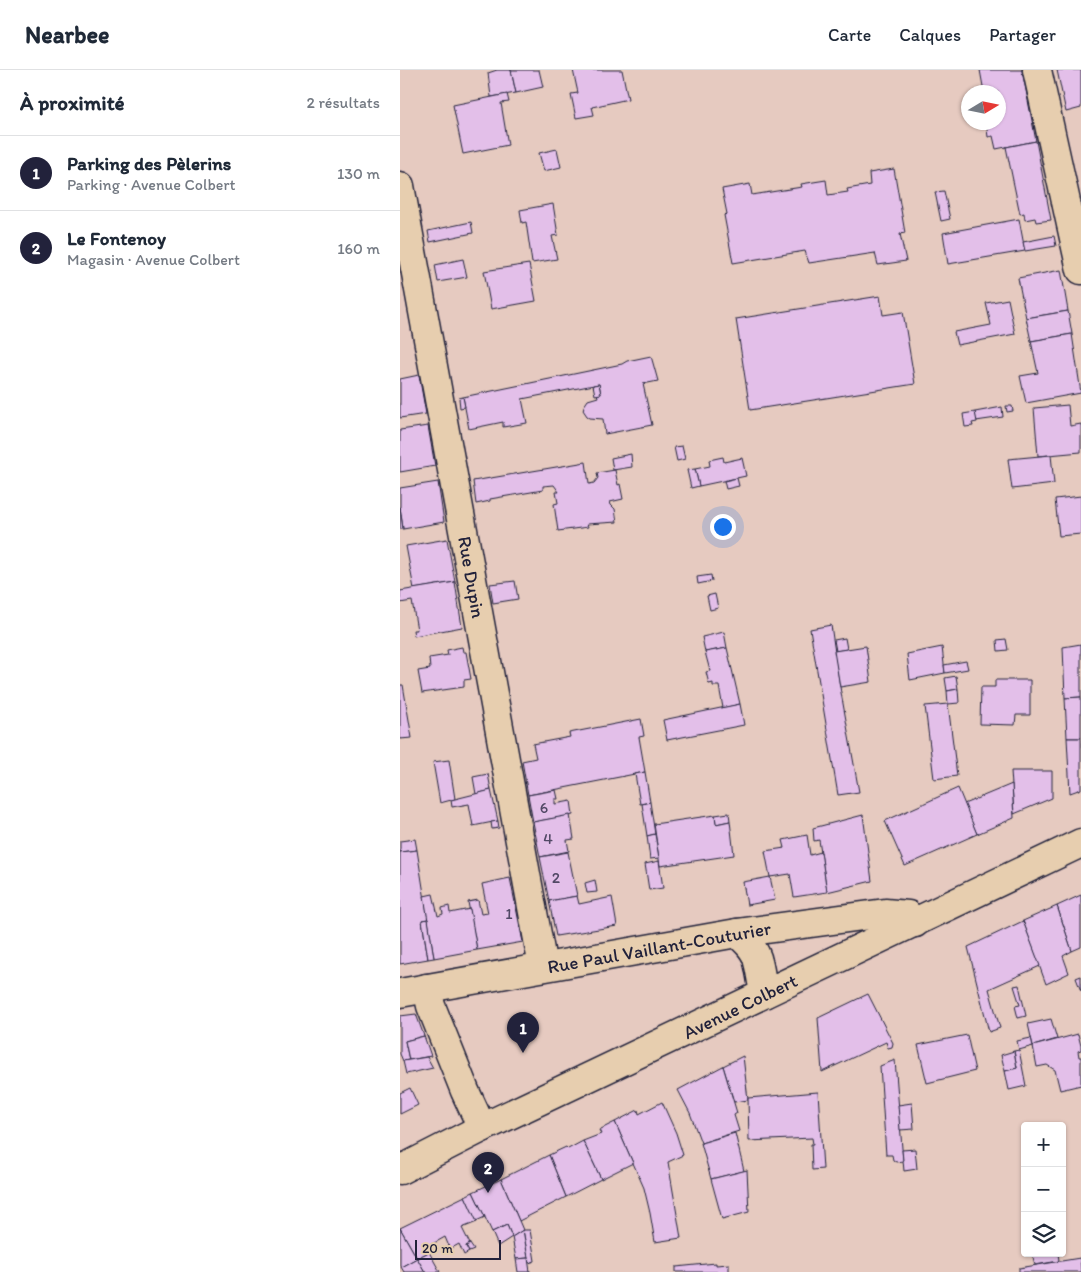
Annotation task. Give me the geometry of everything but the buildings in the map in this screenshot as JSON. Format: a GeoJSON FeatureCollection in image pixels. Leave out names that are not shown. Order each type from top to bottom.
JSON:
{"type":"FeatureCollection","features":[{"type":"Feature","properties":{"kind":"street"},"geometry":{"type":"LineString","coordinates":[[1037,70],[1081,270]]}},
{"type":"Feature","properties":{"kind":"street","name":"Rue Dupin"},"geometry":{"type":"LineString","coordinates":[[400,186],[543,967]]}},
{"type":"Feature","properties":{"kind":"street","name":"Avenue Colbert"},"geometry":{"type":"LineString","coordinates":[[400,1170],[482,1128],[1081,843]]}},
{"type":"Feature","properties":{"kind":"street","name":"Rue Paul Vaillant-Couturier"},"geometry":{"type":"LineString","coordinates":[[400,993],[737,933],[885,913],[908,915],[915,923]]}},
{"type":"Feature","properties":{"kind":"street"},"geometry":{"type":"LineString","coordinates":[[737,933],[752,948],[758,960],[760,980],[765,993]]}},
{"type":"Feature","properties":{"kind":"street"},"geometry":{"type":"LineString","coordinates":[[427,988],[431,1006],[482,1128]]}},
{"type":"Feature","properties":{"kind":"place","name":"Parking des Pèlerins"},"geometry":{"type":"Point","coordinates":[523,1053]}},
{"type":"Feature","properties":{"kind":"place","name":"Le Fontenoy"},"geometry":{"type":"Point","coordinates":[488,1193]}}]}
